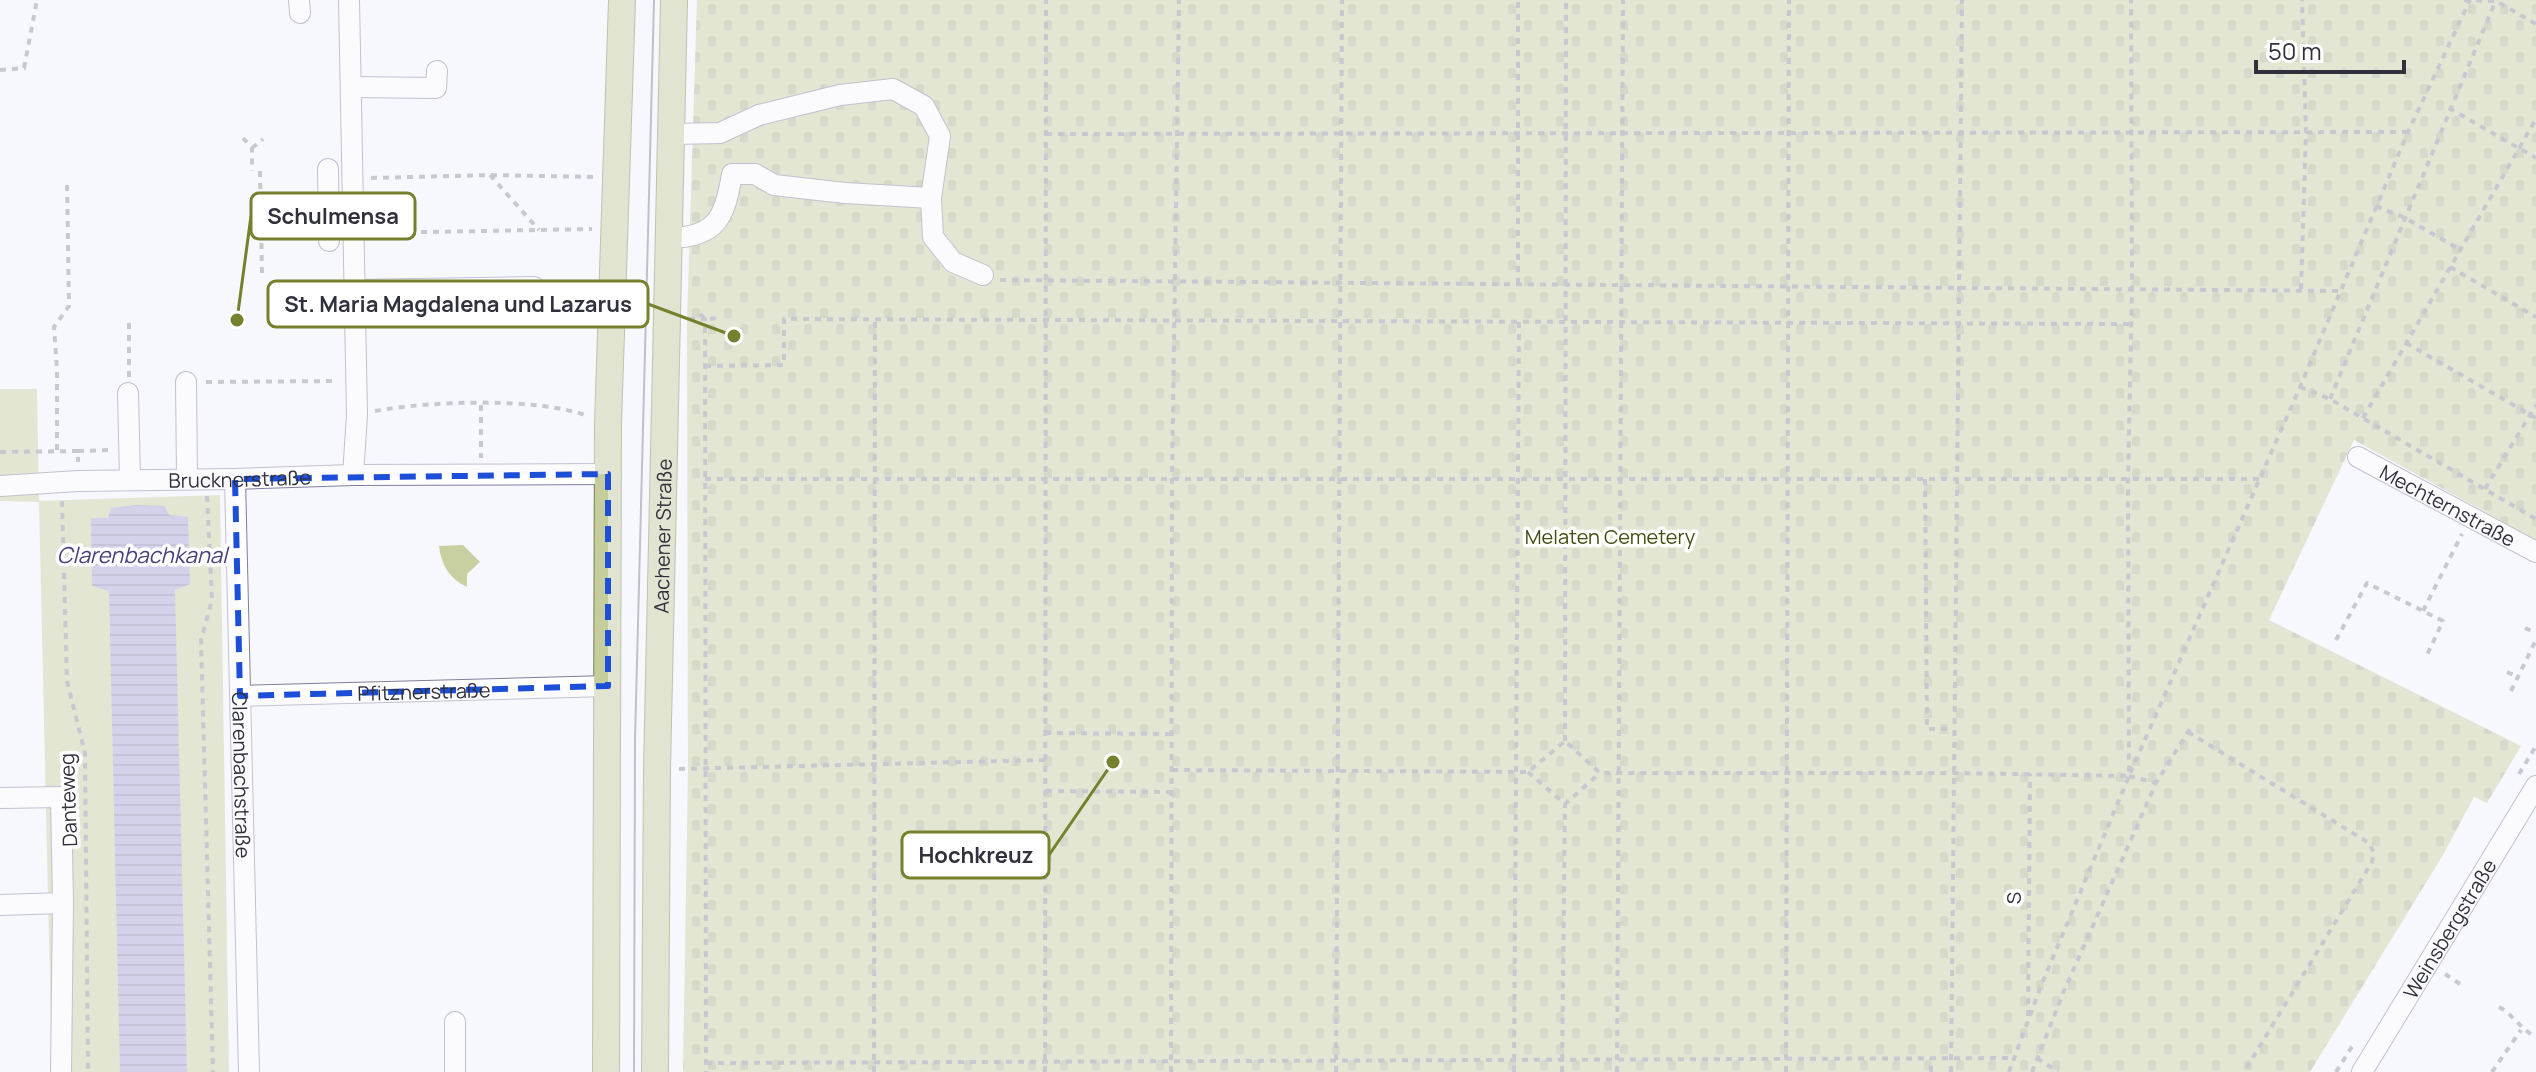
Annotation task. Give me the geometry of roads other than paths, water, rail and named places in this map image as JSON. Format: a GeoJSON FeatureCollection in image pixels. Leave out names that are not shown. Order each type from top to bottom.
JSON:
{"type":"FeatureCollection","features":[{"type":"Feature","properties":{"kind":"main road"},"geometry":{"type":"LineString","coordinates":[[606,1072],[608,423],[622,0]]}},
{"type":"Feature","properties":{"kind":"main road","name":"Aachener Straße"},"geometry":{"type":"LineString","coordinates":[[655,1072],[657,768],[674,0]]}},
{"type":"Feature","properties":{"kind":"street"},"geometry":{"type":"LineString","coordinates":[[349,0],[357,415],[353,475]]}},
{"type":"Feature","properties":{"kind":"street"},"geometry":{"type":"LineString","coordinates":[[351,87],[436,88],[437,71]]}},
{"type":"Feature","properties":{"kind":"street"},"geometry":{"type":"LineString","coordinates":[[672,134],[720,133],[759,115],[840,95],[893,89],[924,106],[940,136],[931,198],[933,237],[953,262],[983,275]]}},
{"type":"Feature","properties":{"kind":"street"},"geometry":{"type":"LineString","coordinates":[[328,169],[329,241]]}},
{"type":"Feature","properties":{"kind":"street"},"geometry":{"type":"LineString","coordinates":[[670,238],[688,238],[706,233],[726,207],[732,174],[755,174],[774,185],[788,187],[931,198]]}},
{"type":"Feature","properties":{"kind":"street"},"geometry":{"type":"LineString","coordinates":[[354,290],[534,287]]}},
{"type":"Feature","properties":{"kind":"street"},"geometry":{"type":"LineString","coordinates":[[186,382],[197,478]]}},
{"type":"Feature","properties":{"kind":"street"},"geometry":{"type":"LineString","coordinates":[[128,393],[130,479]]}},
{"type":"Feature","properties":{"kind":"street","name":"Mechternstraße"},"geometry":{"type":"LineString","coordinates":[[2358,457],[2536,552]]}},
{"type":"Feature","properties":{"kind":"street","name":"Brucknerstraße"},"geometry":{"type":"LineString","coordinates":[[0,486],[130,479],[608,474]]}},
{"type":"Feature","properties":{"kind":"street","name":"Clarenbachstraße"},"geometry":{"type":"LineString","coordinates":[[235,479],[249,1072]]}},
{"type":"Feature","properties":{"kind":"street","name":"Pfitznerstraße"},"geometry":{"type":"LineString","coordinates":[[240,696],[608,686]]}},
{"type":"Feature","properties":{"kind":"street","name":"Weinsbergstraße"},"geometry":{"type":"LineString","coordinates":[[2362,1072],[2536,786]]}},
{"type":"Feature","properties":{"kind":"street"},"geometry":{"type":"LineString","coordinates":[[0,798],[61,797],[61,1072]]}},
{"type":"Feature","properties":{"kind":"street"},"geometry":{"type":"LineString","coordinates":[[0,905],[63,903]]}},
{"type":"Feature","properties":{"kind":"street"},"geometry":{"type":"LineString","coordinates":[[455,1022],[455,1072]]}},
{"type":"Feature","properties":{"kind":"water","name":"Clarenbachkanal"},"geometry":{"type":"Polygon","coordinates":[[[165,506],[169,515],[188,517],[190,584],[175,590],[187,1072],[120,1072],[109,591],[92,586],[91,518],[108,518],[111,508],[165,506]]]}},
{"type":"Feature","properties":{"kind":"tram line"},"geometry":{"type":"LineString","coordinates":[[634,1072],[635,740],[654,0]]}},
{"type":"Feature","properties":{"kind":"place","name":"Schulmensa"},"geometry":{"type":"Point","coordinates":[237,320]}},
{"type":"Feature","properties":{"kind":"place","name":"St. Maria Magdalena und Lazarus"},"geometry":{"type":"Point","coordinates":[734,336]}},
{"type":"Feature","properties":{"kind":"place","name":"Hochkreuz"},"geometry":{"type":"Point","coordinates":[1113,762]}},
{"type":"Feature","properties":{"kind":"park label","name":"Melaten Cemetery"},"geometry":{"type":"Point","coordinates":[1610,536]}}]}
